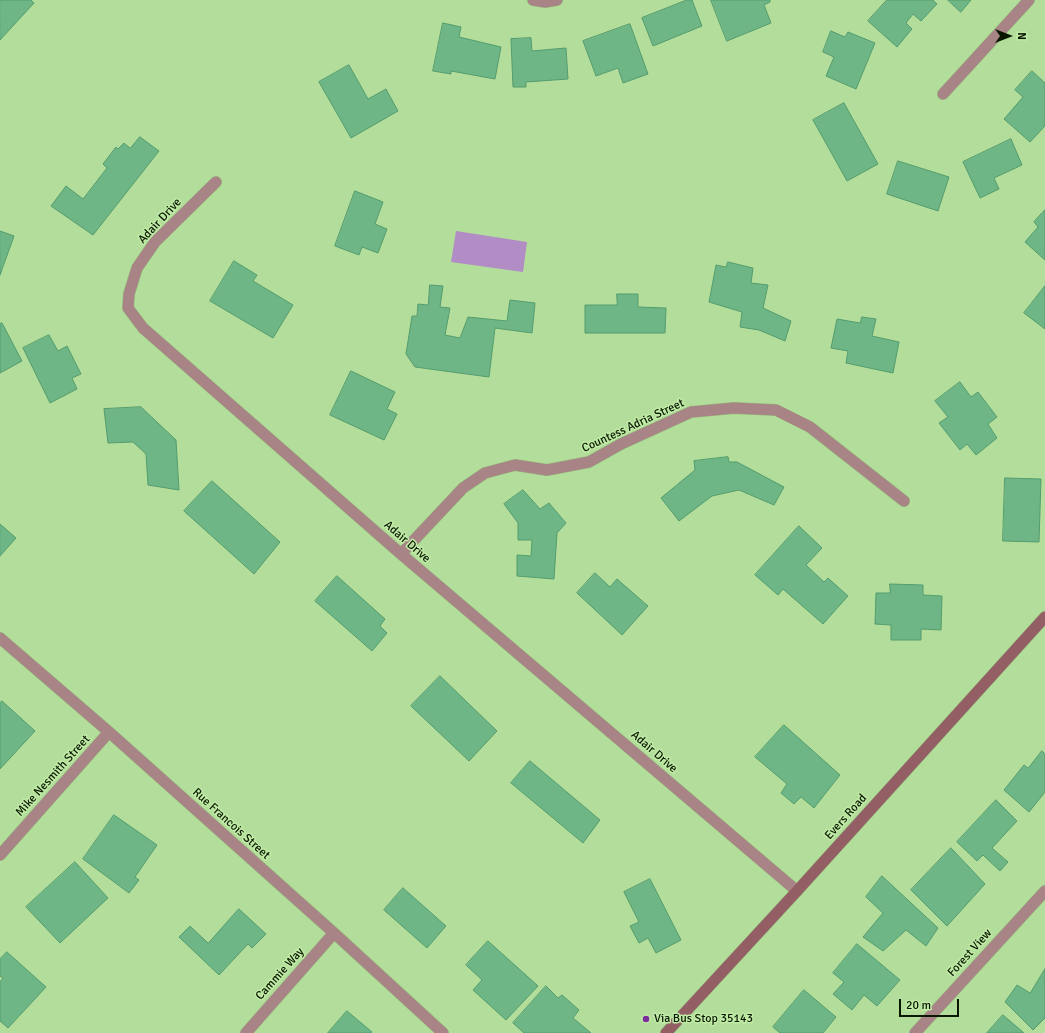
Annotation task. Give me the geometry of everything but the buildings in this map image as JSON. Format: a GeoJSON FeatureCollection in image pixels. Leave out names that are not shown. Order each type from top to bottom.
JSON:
{"type":"FeatureCollection","features":[{"type":"Feature","properties":{"kind":"main road","name":"Evers Road"},"geometry":{"type":"LineString","coordinates":[[666,1033],[1045,617]]}},
{"type":"Feature","properties":{"kind":"street"},"geometry":{"type":"LineString","coordinates":[[533,0],[545,2],[557,0]]}},
{"type":"Feature","properties":{"kind":"street"},"geometry":{"type":"LineString","coordinates":[[943,94],[1029,0]]}},
{"type":"Feature","properties":{"kind":"street","name":"Adair Drive"},"geometry":{"type":"LineString","coordinates":[[216,182],[155,242],[137,268],[129,294],[128,308],[143,328],[401,554],[796,891]]}},
{"type":"Feature","properties":{"kind":"street","name":"Countess Adria Street"},"geometry":{"type":"LineString","coordinates":[[401,554],[463,488],[485,473],[515,465],[546,470],[589,462],[621,444],[692,412],[734,408],[776,410],[810,427],[904,502]]}},
{"type":"Feature","properties":{"kind":"street","name":"Rue Francois Street"},"geometry":{"type":"LineString","coordinates":[[0,638],[109,732],[334,933],[443,1033]]}},
{"type":"Feature","properties":{"kind":"street","name":"Mike Nesmith Street"},"geometry":{"type":"LineString","coordinates":[[0,855],[109,732]]}},
{"type":"Feature","properties":{"kind":"street","name":"Forest View"},"geometry":{"type":"LineString","coordinates":[[915,1033],[1045,891]]}},
{"type":"Feature","properties":{"kind":"street","name":"Cammie Way"},"geometry":{"type":"LineString","coordinates":[[246,1033],[334,933]]}},
{"type":"Feature","properties":{"kind":"shaded area"},"geometry":{"type":"Polygon","coordinates":[[[456,231],[527,242],[523,272],[451,262],[456,231]]]}},
{"type":"Feature","properties":{"kind":"place","name":"Via Bus Stop 35143"},"geometry":{"type":"Point","coordinates":[646,1019]}}]}
